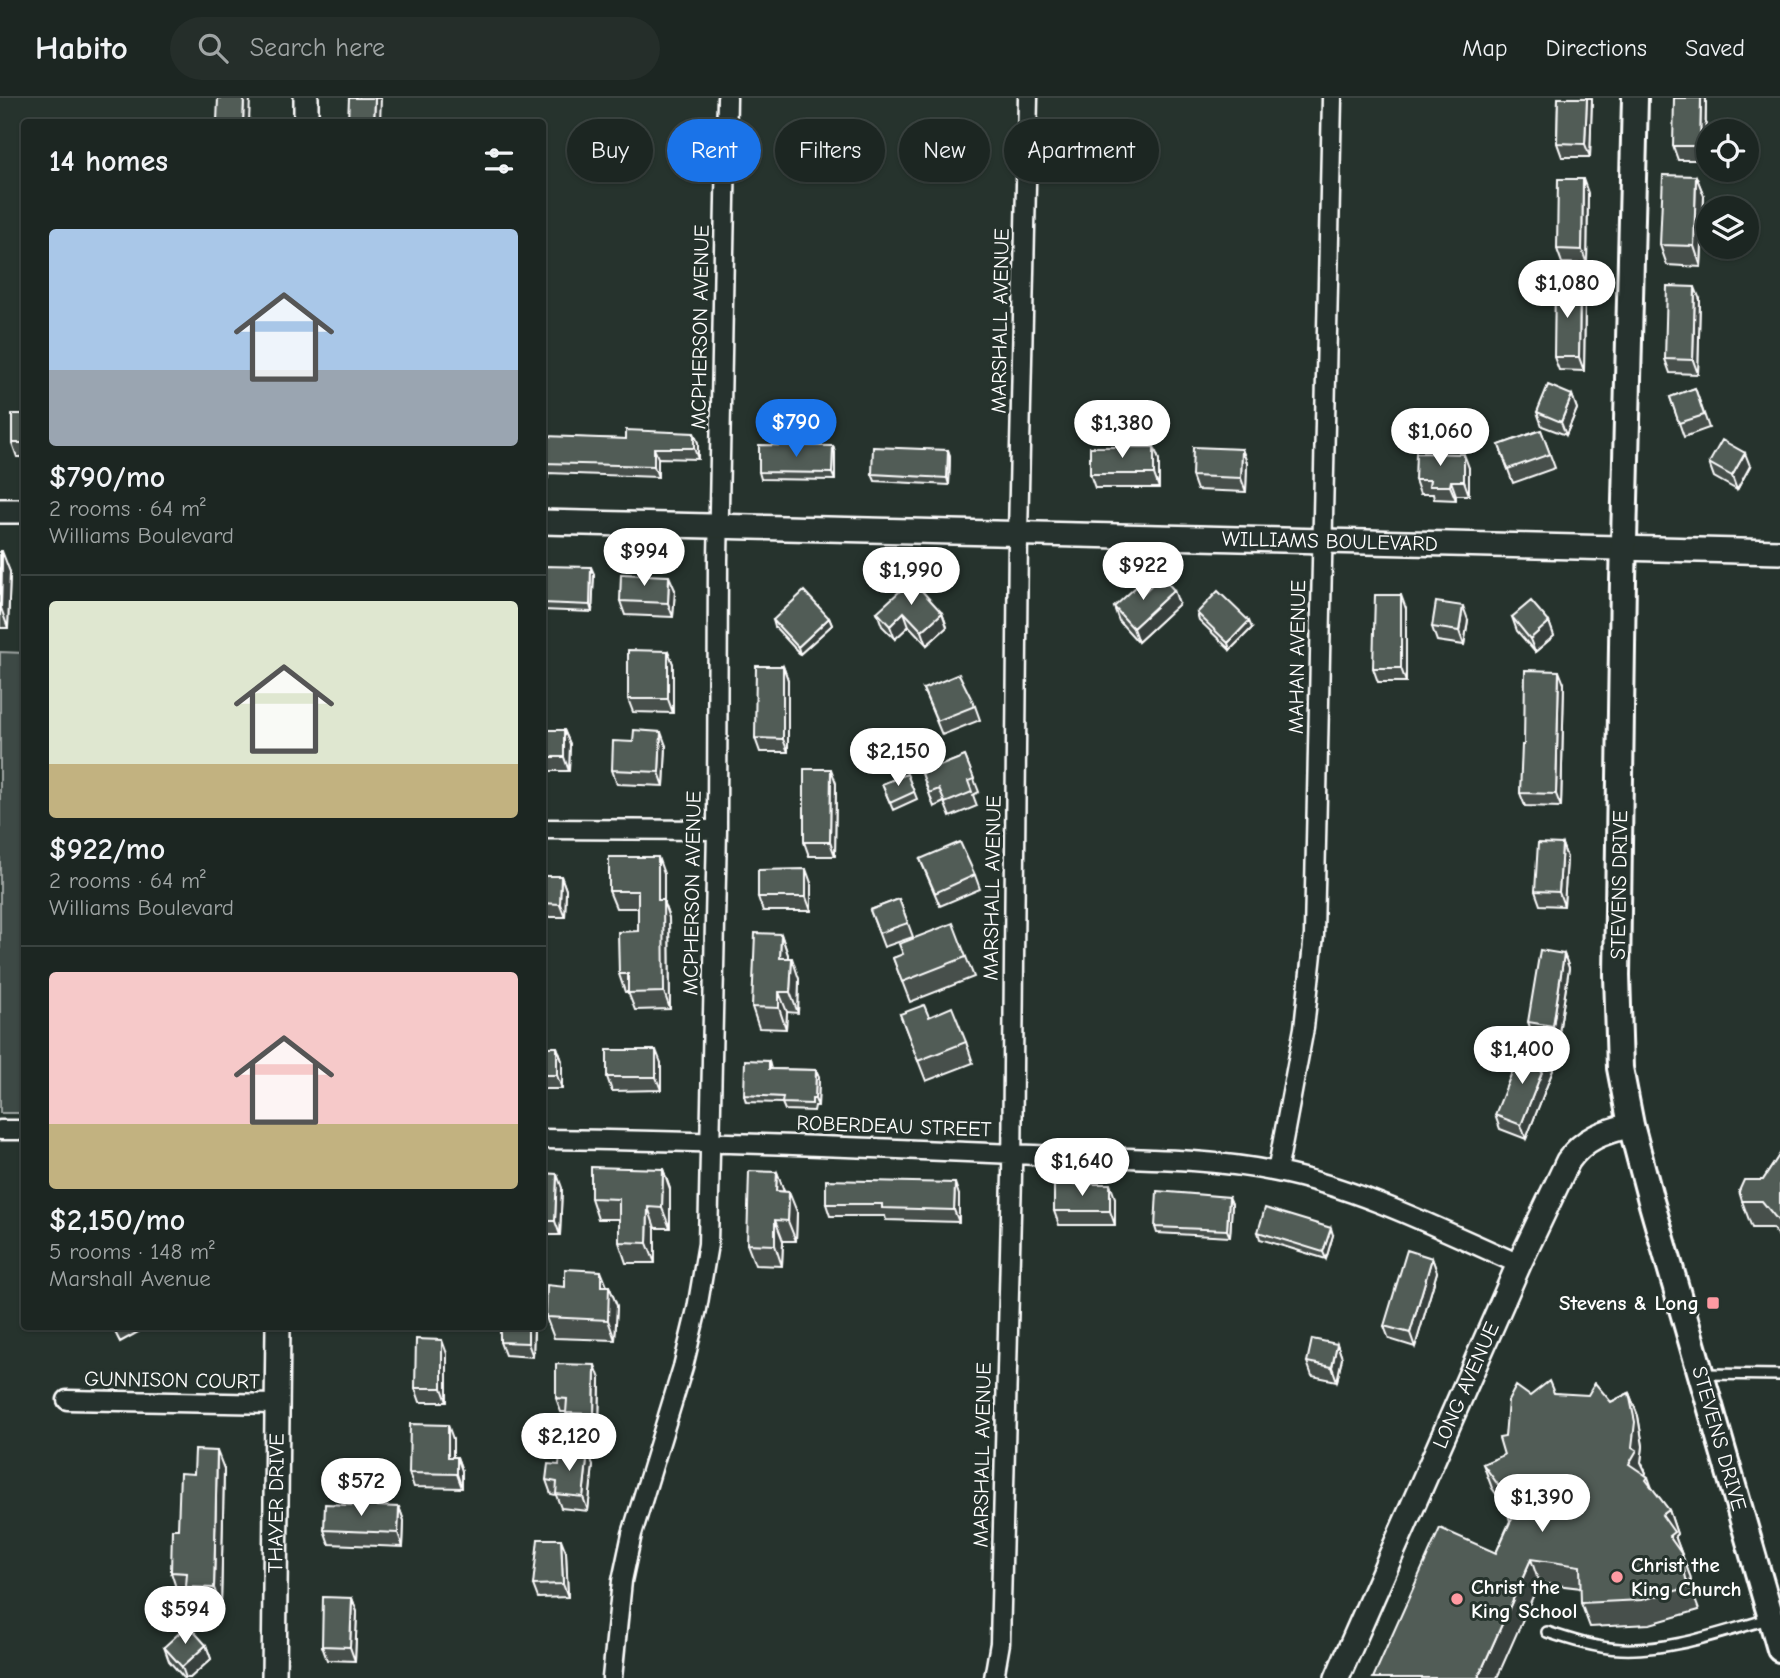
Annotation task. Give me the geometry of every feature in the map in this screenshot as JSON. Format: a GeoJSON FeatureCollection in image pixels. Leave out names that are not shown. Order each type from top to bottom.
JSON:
{"type":"FeatureCollection","features":[{"type":"Feature","properties":{"kind":"main road","name":"STEVENS DRIVE"},"geometry":{"type":"LineString","coordinates":[[1635,98],[1623,548],[1617,1008],[1620,1068],[1631,1125],[1780,1649]]}},
{"type":"Feature","properties":{"kind":"street"},"geometry":{"type":"LineString","coordinates":[[306,98],[306,119]]}},
{"type":"Feature","properties":{"kind":"street","name":"MCPHERSON AVENUE"},"geometry":{"type":"LineString","coordinates":[[612,1678],[622,1581],[698,1309],[708,1244],[717,830],[719,526],[727,98]]}},
{"type":"Feature","properties":{"kind":"street","name":"MARSHALL AVENUE"},"geometry":{"type":"LineString","coordinates":[[994,1678],[1000,1643],[1012,1154],[1018,534],[1028,98]]}},
{"type":"Feature","properties":{"kind":"street","name":"MAHAN AVENUE"},"geometry":{"type":"LineString","coordinates":[[1277,1172],[1304,1028],[1314,935],[1332,98]]}},
{"type":"Feature","properties":{"kind":"street"},"geometry":{"type":"LineString","coordinates":[[0,511],[21,511]]}},
{"type":"Feature","properties":{"kind":"street","name":"WILLIAMS BOULEVARD"},"geometry":{"type":"LineString","coordinates":[[546,522],[1780,552]]}},
{"type":"Feature","properties":{"kind":"street"},"geometry":{"type":"LineString","coordinates":[[546,829],[717,830]]}},
{"type":"Feature","properties":{"kind":"street","name":"LONG AVENUE"},"geometry":{"type":"LineString","coordinates":[[1337,1678],[1519,1264],[1568,1161],[1576,1149],[1594,1136],[1631,1125]]}},
{"type":"Feature","properties":{"kind":"street"},"geometry":{"type":"LineString","coordinates":[[0,1130],[21,1130]]}},
{"type":"Feature","properties":{"kind":"street","name":"ROBERDEAU STREET"},"geometry":{"type":"LineString","coordinates":[[546,1139],[709,1141],[1197,1162],[1277,1172],[1339,1190],[1399,1212],[1519,1264]]}},
{"type":"Feature","properties":{"kind":"street","name":"THAYER DRIVE"},"geometry":{"type":"LineString","coordinates":[[274,1678],[278,1330]]}},
{"type":"Feature","properties":{"kind":"street","name":"GUNNISON COURT"},"geometry":{"type":"LineString","coordinates":[[67,1401],[277,1405]]}},
{"type":"Feature","properties":{"kind":"lane"},"geometry":{"type":"LineString","coordinates":[[1701,1374],[1780,1376]]}},
{"type":"Feature","properties":{"kind":"lane"},"geometry":{"type":"LineString","coordinates":[[1548,1632],[1619,1649],[1648,1648],[1701,1638],[1771,1618]]}},
{"type":"Feature","properties":{"kind":"shaded area"},"geometry":{"type":"Polygon","coordinates":[[[0,652],[21,653],[21,1113],[0,1113],[0,652]]]}},
{"type":"Feature","properties":{"kind":"building"},"geometry":{"type":"Polygon","coordinates":[[[218,98],[244,98],[243,119],[217,119],[218,98]]]}},
{"type":"Feature","properties":{"kind":"building"},"geometry":{"type":"Polygon","coordinates":[[[349,98],[375,98],[374,119],[348,119],[349,98]]]}},
{"type":"Feature","properties":{"kind":"building"},"geometry":{"type":"Polygon","coordinates":[[[1558,98],[1587,98],[1585,144],[1557,143],[1558,98]]]}},
{"type":"Feature","properties":{"kind":"building"},"geometry":{"type":"Polygon","coordinates":[[[1674,98],[1701,98],[1701,119],[1696,119],[1696,146],[1673,146],[1674,98]]]}},
{"type":"Feature","properties":{"kind":"building"},"geometry":{"type":"Polygon","coordinates":[[[1663,175],[1696,176],[1694,246],[1660,245],[1663,175]]]}},
{"type":"Feature","properties":{"kind":"building"},"geometry":{"type":"Polygon","coordinates":[[[1558,179],[1583,179],[1582,250],[1557,249],[1558,179]]]}},
{"type":"Feature","properties":{"kind":"building"},"geometry":{"type":"Polygon","coordinates":[[[1555,283],[1580,283],[1579,357],[1554,357],[1555,283]]]}},
{"type":"Feature","properties":{"kind":"building"},"geometry":{"type":"Polygon","coordinates":[[[1667,286],[1695,287],[1693,360],[1665,359],[1667,286]]]}},
{"type":"Feature","properties":{"kind":"building"},"geometry":{"type":"Polygon","coordinates":[[[1548,385],[1572,395],[1561,422],[1537,412],[1548,385]]]}},
{"type":"Feature","properties":{"kind":"building"},"geometry":{"type":"Polygon","coordinates":[[[1695,388],[1704,415],[1679,423],[1670,397],[1695,388]]]}},
{"type":"Feature","properties":{"kind":"building"},"geometry":{"type":"Polygon","coordinates":[[[12,414],[21,414],[21,443],[12,443],[12,414]]]}},
{"type":"Feature","properties":{"kind":"building"},"geometry":{"type":"Polygon","coordinates":[[[626,430],[694,433],[694,448],[654,448],[654,466],[546,463],[546,436],[626,439],[626,430]]]}},
{"type":"Feature","properties":{"kind":"building"},"geometry":{"type":"Polygon","coordinates":[[[1541,430],[1550,454],[1508,469],[1499,445],[1541,430]]]}},
{"type":"Feature","properties":{"kind":"building"},"geometry":{"type":"Polygon","coordinates":[[[1722,440],[1745,453],[1732,476],[1709,463],[1722,440]]]}},
{"type":"Feature","properties":{"kind":"building"},"geometry":{"type":"Polygon","coordinates":[[[759,445],[833,446],[832,473],[759,472],[759,445]]]}},
{"type":"Feature","properties":{"kind":"building"},"geometry":{"type":"Polygon","coordinates":[[[873,447],[948,450],[947,478],[872,474],[873,447]]]}},
{"type":"Feature","properties":{"kind":"building"},"geometry":{"type":"Polygon","coordinates":[[[1090,447],[1154,447],[1154,474],[1090,474],[1090,447]]]}},
{"type":"Feature","properties":{"kind":"building"},"geometry":{"type":"Polygon","coordinates":[[[1193,447],[1242,449],[1241,478],[1192,476],[1193,447]]]}},
{"type":"Feature","properties":{"kind":"building"},"geometry":{"type":"Polygon","coordinates":[[[1416,453],[1464,454],[1464,481],[1451,481],[1450,486],[1429,486],[1430,480],[1415,480],[1416,453]]]}},
{"type":"Feature","properties":{"kind":"building"},"geometry":{"type":"Polygon","coordinates":[[[2,551],[1,608],[0,608],[2,551]]]}},
{"type":"Feature","properties":{"kind":"building"},"geometry":{"type":"Polygon","coordinates":[[[546,566],[591,567],[590,605],[546,603],[546,566]]]}},
{"type":"Feature","properties":{"kind":"building"},"geometry":{"type":"Polygon","coordinates":[[[621,574],[669,576],[668,603],[620,601],[621,574]]]}},
{"type":"Feature","properties":{"kind":"building"},"geometry":{"type":"Polygon","coordinates":[[[1161,576],[1174,590],[1133,628],[1114,607],[1137,586],[1143,593],[1161,576]]]}},
{"type":"Feature","properties":{"kind":"building"},"geometry":{"type":"Polygon","coordinates":[[[912,580],[942,613],[922,631],[904,612],[890,626],[877,612],[912,580]]]}},
{"type":"Feature","properties":{"kind":"building"},"geometry":{"type":"Polygon","coordinates":[[[804,591],[829,618],[798,647],[773,620],[804,591]]]}},
{"type":"Feature","properties":{"kind":"building"},"geometry":{"type":"Polygon","coordinates":[[[1218,591],[1249,621],[1228,643],[1197,613],[1218,591]]]}},
{"type":"Feature","properties":{"kind":"building"},"geometry":{"type":"Polygon","coordinates":[[[1375,595],[1401,595],[1401,668],[1373,668],[1375,595]]]}},
{"type":"Feature","properties":{"kind":"building"},"geometry":{"type":"Polygon","coordinates":[[[1531,601],[1549,622],[1530,639],[1512,617],[1531,601]]]}},
{"type":"Feature","properties":{"kind":"building"},"geometry":{"type":"Polygon","coordinates":[[[1436,602],[1463,606],[1459,631],[1432,627],[1436,602]]]}},
{"type":"Feature","properties":{"kind":"building"},"geometry":{"type":"Polygon","coordinates":[[[628,650],[668,651],[668,699],[628,699],[628,650]]]}},
{"type":"Feature","properties":{"kind":"building"},"geometry":{"type":"Polygon","coordinates":[[[756,666],[783,666],[783,739],[755,738],[756,666]]]}},
{"type":"Feature","properties":{"kind":"building"},"geometry":{"type":"Polygon","coordinates":[[[1525,670],[1559,671],[1556,794],[1520,793],[1525,670]]]}},
{"type":"Feature","properties":{"kind":"building"},"geometry":{"type":"Polygon","coordinates":[[[959,674],[975,706],[937,721],[923,689],[959,674]]]}},
{"type":"Feature","properties":{"kind":"building"},"geometry":{"type":"Polygon","coordinates":[[[546,730],[564,730],[564,757],[546,757],[546,730]]]}},
{"type":"Feature","properties":{"kind":"building"},"geometry":{"type":"Polygon","coordinates":[[[634,730],[661,732],[659,772],[612,770],[613,741],[633,742],[634,730]]]}},
{"type":"Feature","properties":{"kind":"building"},"geometry":{"type":"Polygon","coordinates":[[[965,756],[974,779],[968,781],[972,792],[945,803],[939,789],[929,793],[922,773],[965,756]]]}},
{"type":"Feature","properties":{"kind":"building"},"geometry":{"type":"Polygon","coordinates":[[[804,769],[831,769],[830,842],[804,842],[804,769]]]}},
{"type":"Feature","properties":{"kind":"building"},"geometry":{"type":"Polygon","coordinates":[[[907,774],[914,792],[890,803],[882,784],[907,774]]]}},
{"type":"Feature","properties":{"kind":"building"},"geometry":{"type":"Polygon","coordinates":[[[960,842],[975,875],[935,893],[920,859],[960,842]]]}},
{"type":"Feature","properties":{"kind":"building"},"geometry":{"type":"Polygon","coordinates":[[[1538,843],[1562,844],[1559,892],[1535,891],[1538,843]]]}},
{"type":"Feature","properties":{"kind":"building"},"geometry":{"type":"Polygon","coordinates":[[[609,857],[658,857],[658,900],[663,900],[664,992],[628,993],[628,974],[619,974],[618,932],[638,931],[638,891],[609,891],[609,857]]]}},
{"type":"Feature","properties":{"kind":"building"},"geometry":{"type":"Polygon","coordinates":[[[806,869],[806,897],[758,897],[758,870],[806,869]]]}},
{"type":"Feature","properties":{"kind":"building"},"geometry":{"type":"Polygon","coordinates":[[[546,876],[561,876],[560,904],[546,903],[546,876]]]}},
{"type":"Feature","properties":{"kind":"building"},"geometry":{"type":"Polygon","coordinates":[[[899,899],[908,923],[879,933],[870,910],[899,899]]]}},
{"type":"Feature","properties":{"kind":"building"},"geometry":{"type":"Polygon","coordinates":[[[953,923],[966,957],[902,982],[893,958],[903,954],[899,944],[953,923]]]}},
{"type":"Feature","properties":{"kind":"building"},"geometry":{"type":"Polygon","coordinates":[[[755,933],[781,934],[780,958],[792,958],[790,992],[779,992],[779,1008],[752,1007],[755,933]]]}},
{"type":"Feature","properties":{"kind":"building"},"geometry":{"type":"Polygon","coordinates":[[[1540,950],[1564,954],[1553,1026],[1528,1022],[1540,950]]]}},
{"type":"Feature","properties":{"kind":"building"},"geometry":{"type":"Polygon","coordinates":[[[924,1005],[929,1017],[952,1007],[966,1042],[918,1061],[900,1014],[924,1005]]]}},
{"type":"Feature","properties":{"kind":"building"},"geometry":{"type":"Polygon","coordinates":[[[546,1047],[557,1047],[557,1075],[546,1075],[546,1047]]]}},
{"type":"Feature","properties":{"kind":"building"},"geometry":{"type":"Polygon","coordinates":[[[1522,1047],[1548,1057],[1521,1125],[1495,1115],[1522,1047]]]}},
{"type":"Feature","properties":{"kind":"building"},"geometry":{"type":"Polygon","coordinates":[[[607,1050],[656,1050],[656,1077],[607,1077],[607,1050]]]}},
{"type":"Feature","properties":{"kind":"building"},"geometry":{"type":"Polygon","coordinates":[[[745,1060],[769,1061],[769,1069],[816,1070],[815,1099],[812,1099],[812,1104],[782,1103],[783,1097],[744,1095],[745,1060]]]}},
{"type":"Feature","properties":{"kind":"building"},"geometry":{"type":"Polygon","coordinates":[[[1780,1154],[1780,1223],[1762,1201],[1742,1201],[1739,1191],[1744,1180],[1763,1180],[1780,1154]]]}},
{"type":"Feature","properties":{"kind":"building"},"geometry":{"type":"Polygon","coordinates":[[[591,1167],[663,1169],[662,1208],[648,1207],[647,1243],[619,1242],[619,1199],[591,1198],[591,1167]]]}},
{"type":"Feature","properties":{"kind":"building"},"geometry":{"type":"Polygon","coordinates":[[[749,1171],[777,1172],[776,1191],[789,1192],[788,1221],[775,1220],[775,1245],[747,1244],[749,1171]]]}},
{"type":"Feature","properties":{"kind":"building"},"geometry":{"type":"Polygon","coordinates":[[[546,1173],[557,1174],[555,1221],[546,1221],[546,1173]]]}},
{"type":"Feature","properties":{"kind":"building"},"geometry":{"type":"Polygon","coordinates":[[[826,1180],[955,1183],[954,1210],[882,1208],[882,1204],[826,1204],[826,1180]]]}},
{"type":"Feature","properties":{"kind":"building"},"geometry":{"type":"Polygon","coordinates":[[[1054,1184],[1110,1184],[1110,1211],[1054,1211],[1054,1184]]]}},
{"type":"Feature","properties":{"kind":"building"},"geometry":{"type":"Polygon","coordinates":[[[1157,1191],[1229,1197],[1227,1230],[1155,1227],[1157,1191]]]}},
{"type":"Feature","properties":{"kind":"building"},"geometry":{"type":"Polygon","coordinates":[[[1265,1208],[1331,1228],[1323,1252],[1258,1232],[1265,1208]]]}},
{"type":"Feature","properties":{"kind":"building"},"geometry":{"type":"Polygon","coordinates":[[[1407,1250],[1432,1258],[1410,1333],[1384,1326],[1407,1250]]]}},
{"type":"Feature","properties":{"kind":"building"},"geometry":{"type":"Polygon","coordinates":[[[565,1269],[601,1271],[601,1286],[609,1286],[608,1320],[546,1317],[547,1285],[565,1287],[565,1269]]]}},
{"type":"Feature","properties":{"kind":"building"},"geometry":{"type":"Polygon","coordinates":[[[500,1330],[528,1330],[528,1343],[500,1342],[500,1330]]]}},
{"type":"Feature","properties":{"kind":"building"},"geometry":{"type":"Polygon","coordinates":[[[416,1339],[442,1340],[442,1388],[415,1388],[416,1339]]]}},
{"type":"Feature","properties":{"kind":"building"},"geometry":{"type":"Polygon","coordinates":[[[1312,1339],[1337,1344],[1332,1367],[1307,1362],[1312,1339]]]}},
{"type":"Feature","properties":{"kind":"building"},"geometry":{"type":"Polygon","coordinates":[[[556,1364],[595,1365],[594,1414],[566,1413],[567,1399],[556,1398],[556,1364]]]}},
{"type":"Feature","properties":{"kind":"building"},"geometry":{"type":"Polygon","coordinates":[[[1549,1381],[1554,1393],[1588,1395],[1595,1383],[1611,1402],[1629,1393],[1635,1422],[1632,1447],[1637,1450],[1629,1464],[1648,1477],[1646,1480],[1669,1510],[1662,1515],[1674,1532],[1669,1536],[1681,1553],[1690,1587],[1642,1600],[1581,1603],[1580,1566],[1531,1559],[1478,1678],[1373,1678],[1440,1528],[1496,1553],[1513,1516],[1508,1514],[1514,1502],[1483,1464],[1504,1455],[1499,1438],[1505,1437],[1508,1401],[1516,1386],[1530,1396],[1549,1381]]]}},
{"type":"Feature","properties":{"kind":"building"},"geometry":{"type":"Polygon","coordinates":[[[410,1424],[448,1425],[448,1457],[457,1457],[457,1474],[409,1473],[410,1424]]]}},
{"type":"Feature","properties":{"kind":"building"},"geometry":{"type":"Polygon","coordinates":[[[561,1448],[588,1451],[583,1497],[556,1494],[557,1482],[546,1480],[548,1464],[559,1465],[561,1448]]]}},
{"type":"Feature","properties":{"kind":"building"},"geometry":{"type":"Polygon","coordinates":[[[195,1450],[217,1451],[214,1588],[186,1587],[187,1573],[171,1572],[172,1529],[178,1529],[180,1473],[194,1474],[195,1450]]]}},
{"type":"Feature","properties":{"kind":"building"},"geometry":{"type":"Polygon","coordinates":[[[325,1504],[399,1507],[398,1533],[324,1530],[325,1504]]]}},
{"type":"Feature","properties":{"kind":"building"},"geometry":{"type":"Polygon","coordinates":[[[538,1539],[561,1539],[563,1584],[533,1585],[538,1539]]]}},
{"type":"Feature","properties":{"kind":"building"},"geometry":{"type":"Polygon","coordinates":[[[323,1597],[352,1598],[350,1647],[322,1646],[323,1597]]]}},
{"type":"Feature","properties":{"kind":"building"},"geometry":{"type":"Polygon","coordinates":[[[188,1625],[206,1645],[182,1667],[164,1647],[188,1625]]]}},
{"type":"Feature","properties":{"kind":"place","name":"Stevens & Long"},"geometry":{"type":"Point","coordinates":[1713,1303]}},
{"type":"Feature","properties":{"kind":"place","name":"Christ the King Church"},"geometry":{"type":"Point","coordinates":[1617,1577]}},
{"type":"Feature","properties":{"kind":"place","name":"Christ the King School"},"geometry":{"type":"Point","coordinates":[1457,1599]}}]}
